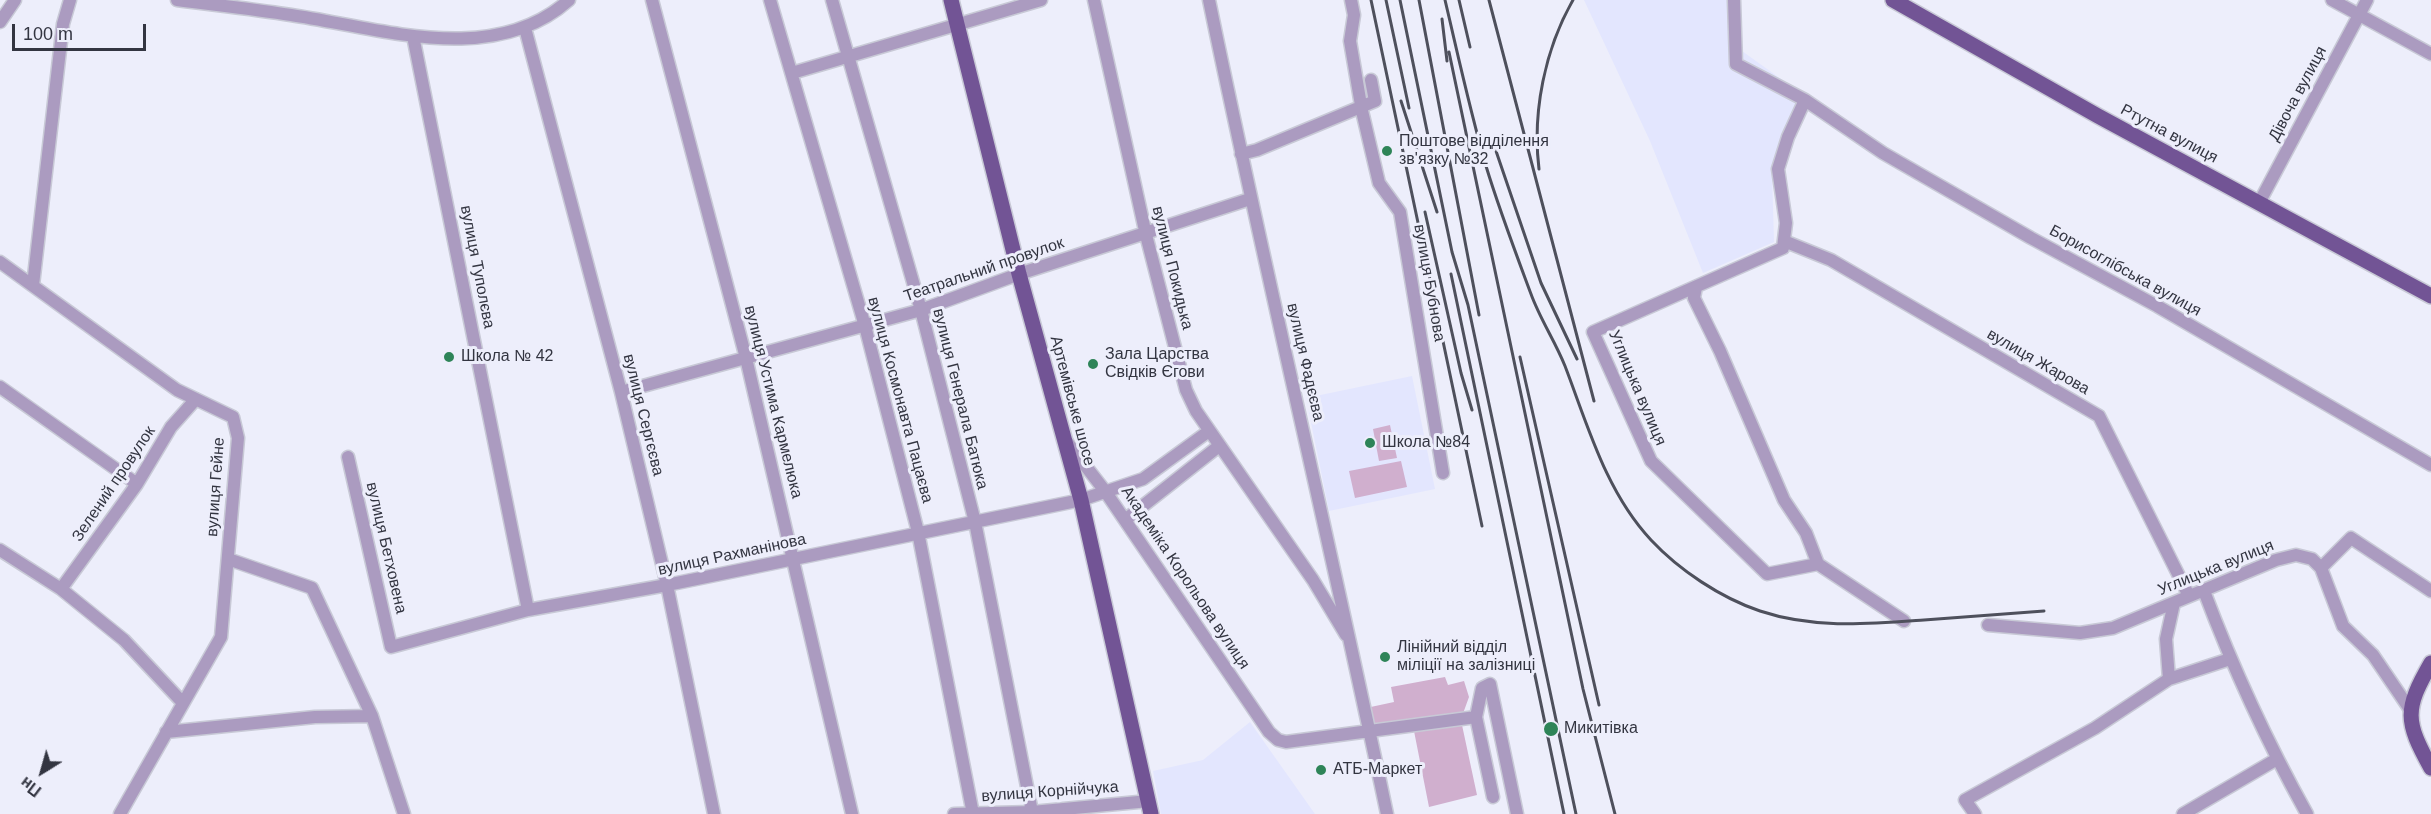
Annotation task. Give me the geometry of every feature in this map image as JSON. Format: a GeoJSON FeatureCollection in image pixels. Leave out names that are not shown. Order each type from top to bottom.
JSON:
{"type":"FeatureCollection","features":[{"type":"Feature","properties":{"kind":"main road","name":"Артемівське шосе"},"geometry":{"type":"LineString","coordinates":[[951,0],[1018,274],[1080,500],[1150,808]]}},
{"type":"Feature","properties":{"kind":"main road","name":"Ртутна вулиця"},"geometry":{"type":"LineString","coordinates":[[1893,0],[2098,116],[2431,296]]}},
{"type":"Feature","properties":{"kind":"main road"},"geometry":{"type":"LineString","coordinates":[[2431,663],[2415,694],[2411,711],[2415,738],[2431,768]]}},
{"type":"Feature","properties":{"kind":"street"},"geometry":{"type":"LineString","coordinates":[[0,22],[15,0]]}},
{"type":"Feature","properties":{"kind":"street"},"geometry":{"type":"LineString","coordinates":[[33,285],[63,24],[70,0]]}},
{"type":"Feature","properties":{"kind":"street"},"geometry":{"type":"LineString","coordinates":[[177,0],[292,15],[413,36],[475,38],[501,35],[525,28],[553,14],[569,0]]}},
{"type":"Feature","properties":{"kind":"street","name":"вулиця Устима Кармелюка"},"geometry":{"type":"LineString","coordinates":[[652,0],[746,358],[852,814]]}},
{"type":"Feature","properties":{"kind":"street","name":"вулиця Космонавта Пацаєва"},"geometry":{"type":"LineString","coordinates":[[770,0],[865,326],[918,532],[973,813]]}},
{"type":"Feature","properties":{"kind":"street","name":"вулиця Генерала Батюка"},"geometry":{"type":"LineString","coordinates":[[832,0],[921,310],[975,522],[1032,812]]}},
{"type":"Feature","properties":{"kind":"street"},"geometry":{"type":"LineString","coordinates":[[792,73],[1041,0]]}},
{"type":"Feature","properties":{"kind":"street","name":"вулиця Покидька"},"geometry":{"type":"LineString","coordinates":[[1094,0],[1146,234],[1186,390],[1209,431],[1313,580],[1350,642]]}},
{"type":"Feature","properties":{"kind":"street","name":"вулиця Фадєєва"},"geometry":{"type":"LineString","coordinates":[[1209,0],[1250,200],[1344,606],[1387,814]]}},
{"type":"Feature","properties":{"kind":"street","name":"вулиця Бубнова"},"geometry":{"type":"LineString","coordinates":[[1351,0],[1354,15],[1350,41],[1361,106],[1379,183],[1400,212],[1443,473]]}},
{"type":"Feature","properties":{"kind":"street","name":"Борисоглібська вулиця"},"geometry":{"type":"LineString","coordinates":[[1734,0],[1737,64],[1805,100],[1883,153],[2031,238],[2157,306],[2431,465]]}},
{"type":"Feature","properties":{"kind":"street"},"geometry":{"type":"LineString","coordinates":[[2332,0],[2431,54]]}},
{"type":"Feature","properties":{"kind":"street","name":"Дівоча вулиця"},"geometry":{"type":"LineString","coordinates":[[2259,203],[2367,0]]}},
{"type":"Feature","properties":{"kind":"street","name":"вулиця Сергєєва"},"geometry":{"type":"LineString","coordinates":[[525,28],[621,392],[666,585],[714,814]]}},
{"type":"Feature","properties":{"kind":"street","name":"вулиця Туполєва"},"geometry":{"type":"LineString","coordinates":[[413,36],[528,610]]}},
{"type":"Feature","properties":{"kind":"street"},"geometry":{"type":"LineString","coordinates":[[1241,154],[1375,102],[1371,80]]}},
{"type":"Feature","properties":{"kind":"street"},"geometry":{"type":"LineString","coordinates":[[1784,244],[1786,223],[1778,169],[1788,137],[1805,100]]}},
{"type":"Feature","properties":{"kind":"street","name":"Театральний провулок"},"geometry":{"type":"LineString","coordinates":[[621,392],[921,310],[1018,274],[1250,200]]}},
{"type":"Feature","properties":{"kind":"street","name":"Углицька вулиця"},"geometry":{"type":"LineString","coordinates":[[1784,244],[1696,287],[1593,332],[1651,461],[1767,574],[1818,564]]}},
{"type":"Feature","properties":{"kind":"street","name":"вулиця Жарова"},"geometry":{"type":"LineString","coordinates":[[1784,244],[1831,260],[2099,416],[2189,596]]}},
{"type":"Feature","properties":{"kind":"street","name":"вулиця Гейне"},"geometry":{"type":"LineString","coordinates":[[0,262],[177,390],[233,417],[238,438],[221,637],[120,814]]}},
{"type":"Feature","properties":{"kind":"street"},"geometry":{"type":"LineString","coordinates":[[1696,287],[1694,298],[1720,351],[1784,500],[1806,533],[1818,564],[1904,621]]}},
{"type":"Feature","properties":{"kind":"street"},"geometry":{"type":"LineString","coordinates":[[0,387],[137,484]]}},
{"type":"Feature","properties":{"kind":"street","name":"Зелений провулок"},"geometry":{"type":"LineString","coordinates":[[62,589],[137,484],[171,427],[196,399]]}},
{"type":"Feature","properties":{"kind":"street","name":"вулиця Рахманінова"},"geometry":{"type":"LineString","coordinates":[[391,647],[528,610],[794,560],[918,532],[1080,500],[1143,479],[1209,431]]}},
{"type":"Feature","properties":{"kind":"street","name":"Академіка Корольова вулиця"},"geometry":{"type":"LineString","coordinates":[[1063,436],[1105,491],[1269,732],[1278,740],[1286,742],[1371,731]]}},
{"type":"Feature","properties":{"kind":"street"},"geometry":{"type":"LineString","coordinates":[[1125,520],[1219,446]]}},
{"type":"Feature","properties":{"kind":"street","name":"вулиця Бетховена"},"geometry":{"type":"LineString","coordinates":[[348,457],[391,647]]}},
{"type":"Feature","properties":{"kind":"street"},"geometry":{"type":"LineString","coordinates":[[2411,711],[2373,655],[2343,626],[2321,568],[2351,538],[2431,591]]}},
{"type":"Feature","properties":{"kind":"street"},"geometry":{"type":"LineString","coordinates":[[0,550],[62,589],[124,640],[183,703]]}},
{"type":"Feature","properties":{"kind":"street","name":"Углицька вулиця"},"geometry":{"type":"LineString","coordinates":[[1988,625],[2080,633],[2112,628],[2276,560],[2296,555],[2312,559],[2321,568]]}},
{"type":"Feature","properties":{"kind":"street"},"geometry":{"type":"LineString","coordinates":[[228,559],[312,588],[372,716],[404,814]]}},
{"type":"Feature","properties":{"kind":"street"},"geometry":{"type":"LineString","coordinates":[[2204,591],[2230,659],[2277,759],[2307,814]]}},
{"type":"Feature","properties":{"kind":"street"},"geometry":{"type":"LineString","coordinates":[[2169,679],[2166,639],[2174,603]]}},
{"type":"Feature","properties":{"kind":"street"},"geometry":{"type":"LineString","coordinates":[[1975,814],[1965,800],[2095,728],[2169,679],[2230,659]]}},
{"type":"Feature","properties":{"kind":"street"},"geometry":{"type":"LineString","coordinates":[[1493,797],[1476,717],[1482,688],[1490,684],[1517,814]]}},
{"type":"Feature","properties":{"kind":"street"},"geometry":{"type":"LineString","coordinates":[[166,732],[315,717],[372,716]]}},
{"type":"Feature","properties":{"kind":"street"},"geometry":{"type":"LineString","coordinates":[[1371,731],[1476,717]]}},
{"type":"Feature","properties":{"kind":"street"},"geometry":{"type":"LineString","coordinates":[[2183,814],[2277,759]]}},
{"type":"Feature","properties":{"kind":"street","name":"вулиця Корнійчука"},"geometry":{"type":"LineString","coordinates":[[954,814],[1150,808]]}},
{"type":"Feature","properties":{"kind":"shaded area"},"geometry":{"type":"Polygon","coordinates":[[[1584,0],[1733,0],[1742,51],[1802,94],[1774,161],[1772,172],[1774,242],[1703,273],[1650,141],[1584,0]]]}},
{"type":"Feature","properties":{"kind":"shaded area","name":"Школа №84"},"geometry":{"type":"Polygon","coordinates":[[[1412,376],[1435,489],[1329,511],[1306,398],[1412,376]]]}},
{"type":"Feature","properties":{"kind":"shaded area"},"geometry":{"type":"Polygon","coordinates":[[[1390,425],[1397,458],[1379,461],[1373,429],[1390,425]]]}},
{"type":"Feature","properties":{"kind":"shaded area"},"geometry":{"type":"Polygon","coordinates":[[[1401,461],[1407,487],[1355,498],[1349,471],[1401,461]]]}},
{"type":"Feature","properties":{"kind":"shaded area"},"geometry":{"type":"Polygon","coordinates":[[[1445,677],[1448,685],[1464,681],[1469,697],[1461,719],[1371,731],[1366,708],[1394,702],[1391,687],[1445,677]]]}},
{"type":"Feature","properties":{"kind":"shaded area"},"geometry":{"type":"Polygon","coordinates":[[[1250,722],[1315,814],[1161,814],[1153,771],[1203,760],[1250,722]]]}},
{"type":"Feature","properties":{"kind":"shaded area"},"geometry":{"type":"Polygon","coordinates":[[[1462,725],[1477,795],[1429,807],[1414,731],[1462,725]]]}},
{"type":"Feature","properties":{"kind":"railway"},"geometry":{"type":"LineString","coordinates":[[1371,0],[1482,526]]}},
{"type":"Feature","properties":{"kind":"railway"},"geometry":{"type":"LineString","coordinates":[[1386,0],[1409,108]]}},
{"type":"Feature","properties":{"kind":"railway"},"geometry":{"type":"LineString","coordinates":[[1400,0],[1452,252],[1468,305],[1576,814]]}},
{"type":"Feature","properties":{"kind":"railway"},"geometry":{"type":"LineString","coordinates":[[1419,0],[1479,315]]}},
{"type":"Feature","properties":{"kind":"railway"},"geometry":{"type":"LineString","coordinates":[[1445,0],[1486,166],[1531,294],[1565,366],[1590,435],[1610,480],[1635,521],[1651,540],[1674,562],[1701,582],[1730,599],[1760,611],[1801,621],[1862,624],[2044,611]]}},
{"type":"Feature","properties":{"kind":"railway"},"geometry":{"type":"LineString","coordinates":[[1459,0],[1470,47]]}},
{"type":"Feature","properties":{"kind":"railway"},"geometry":{"type":"LineString","coordinates":[[1489,0],[1594,401]]}},
{"type":"Feature","properties":{"kind":"railway"},"geometry":{"type":"LineString","coordinates":[[1539,169],[1537,125],[1543,82],[1555,39],[1573,0]]}},
{"type":"Feature","properties":{"kind":"railway"},"geometry":{"type":"LineString","coordinates":[[1442,19],[1447,61]]}},
{"type":"Feature","properties":{"kind":"railway"},"geometry":{"type":"LineString","coordinates":[[1449,52],[1583,689],[1615,814]]}},
{"type":"Feature","properties":{"kind":"railway"},"geometry":{"type":"LineString","coordinates":[[1401,101],[1437,212]]}},
{"type":"Feature","properties":{"kind":"railway"},"geometry":{"type":"LineString","coordinates":[[1496,151],[1541,283],[1577,359]]}},
{"type":"Feature","properties":{"kind":"railway"},"geometry":{"type":"LineString","coordinates":[[1425,212],[1461,373],[1472,410]]}},
{"type":"Feature","properties":{"kind":"railway"},"geometry":{"type":"LineString","coordinates":[[1451,274],[1564,814]]}},
{"type":"Feature","properties":{"kind":"railway"},"geometry":{"type":"LineString","coordinates":[[1520,357],[1599,705]]}},
{"type":"Feature","properties":{"kind":"place","name":"Поштове відділення зв'язку №32"},"geometry":{"type":"Point","coordinates":[1387,151]}},
{"type":"Feature","properties":{"kind":"place","name":"Школа № 42"},"geometry":{"type":"Point","coordinates":[449,357]}},
{"type":"Feature","properties":{"kind":"place","name":"Зала Царства Свідків Єгови"},"geometry":{"type":"Point","coordinates":[1093,364]}},
{"type":"Feature","properties":{"kind":"place","name":"Школа №84"},"geometry":{"type":"Point","coordinates":[1370,443]}},
{"type":"Feature","properties":{"kind":"place","name":"Лінійний відділ міліції на залізниці"},"geometry":{"type":"Point","coordinates":[1385,657]}},
{"type":"Feature","properties":{"kind":"place","name":"Микитівка"},"geometry":{"type":"Point","coordinates":[1551,729]}},
{"type":"Feature","properties":{"kind":"place","name":"АТБ-Маркет"},"geometry":{"type":"Point","coordinates":[1321,770]}}]}
